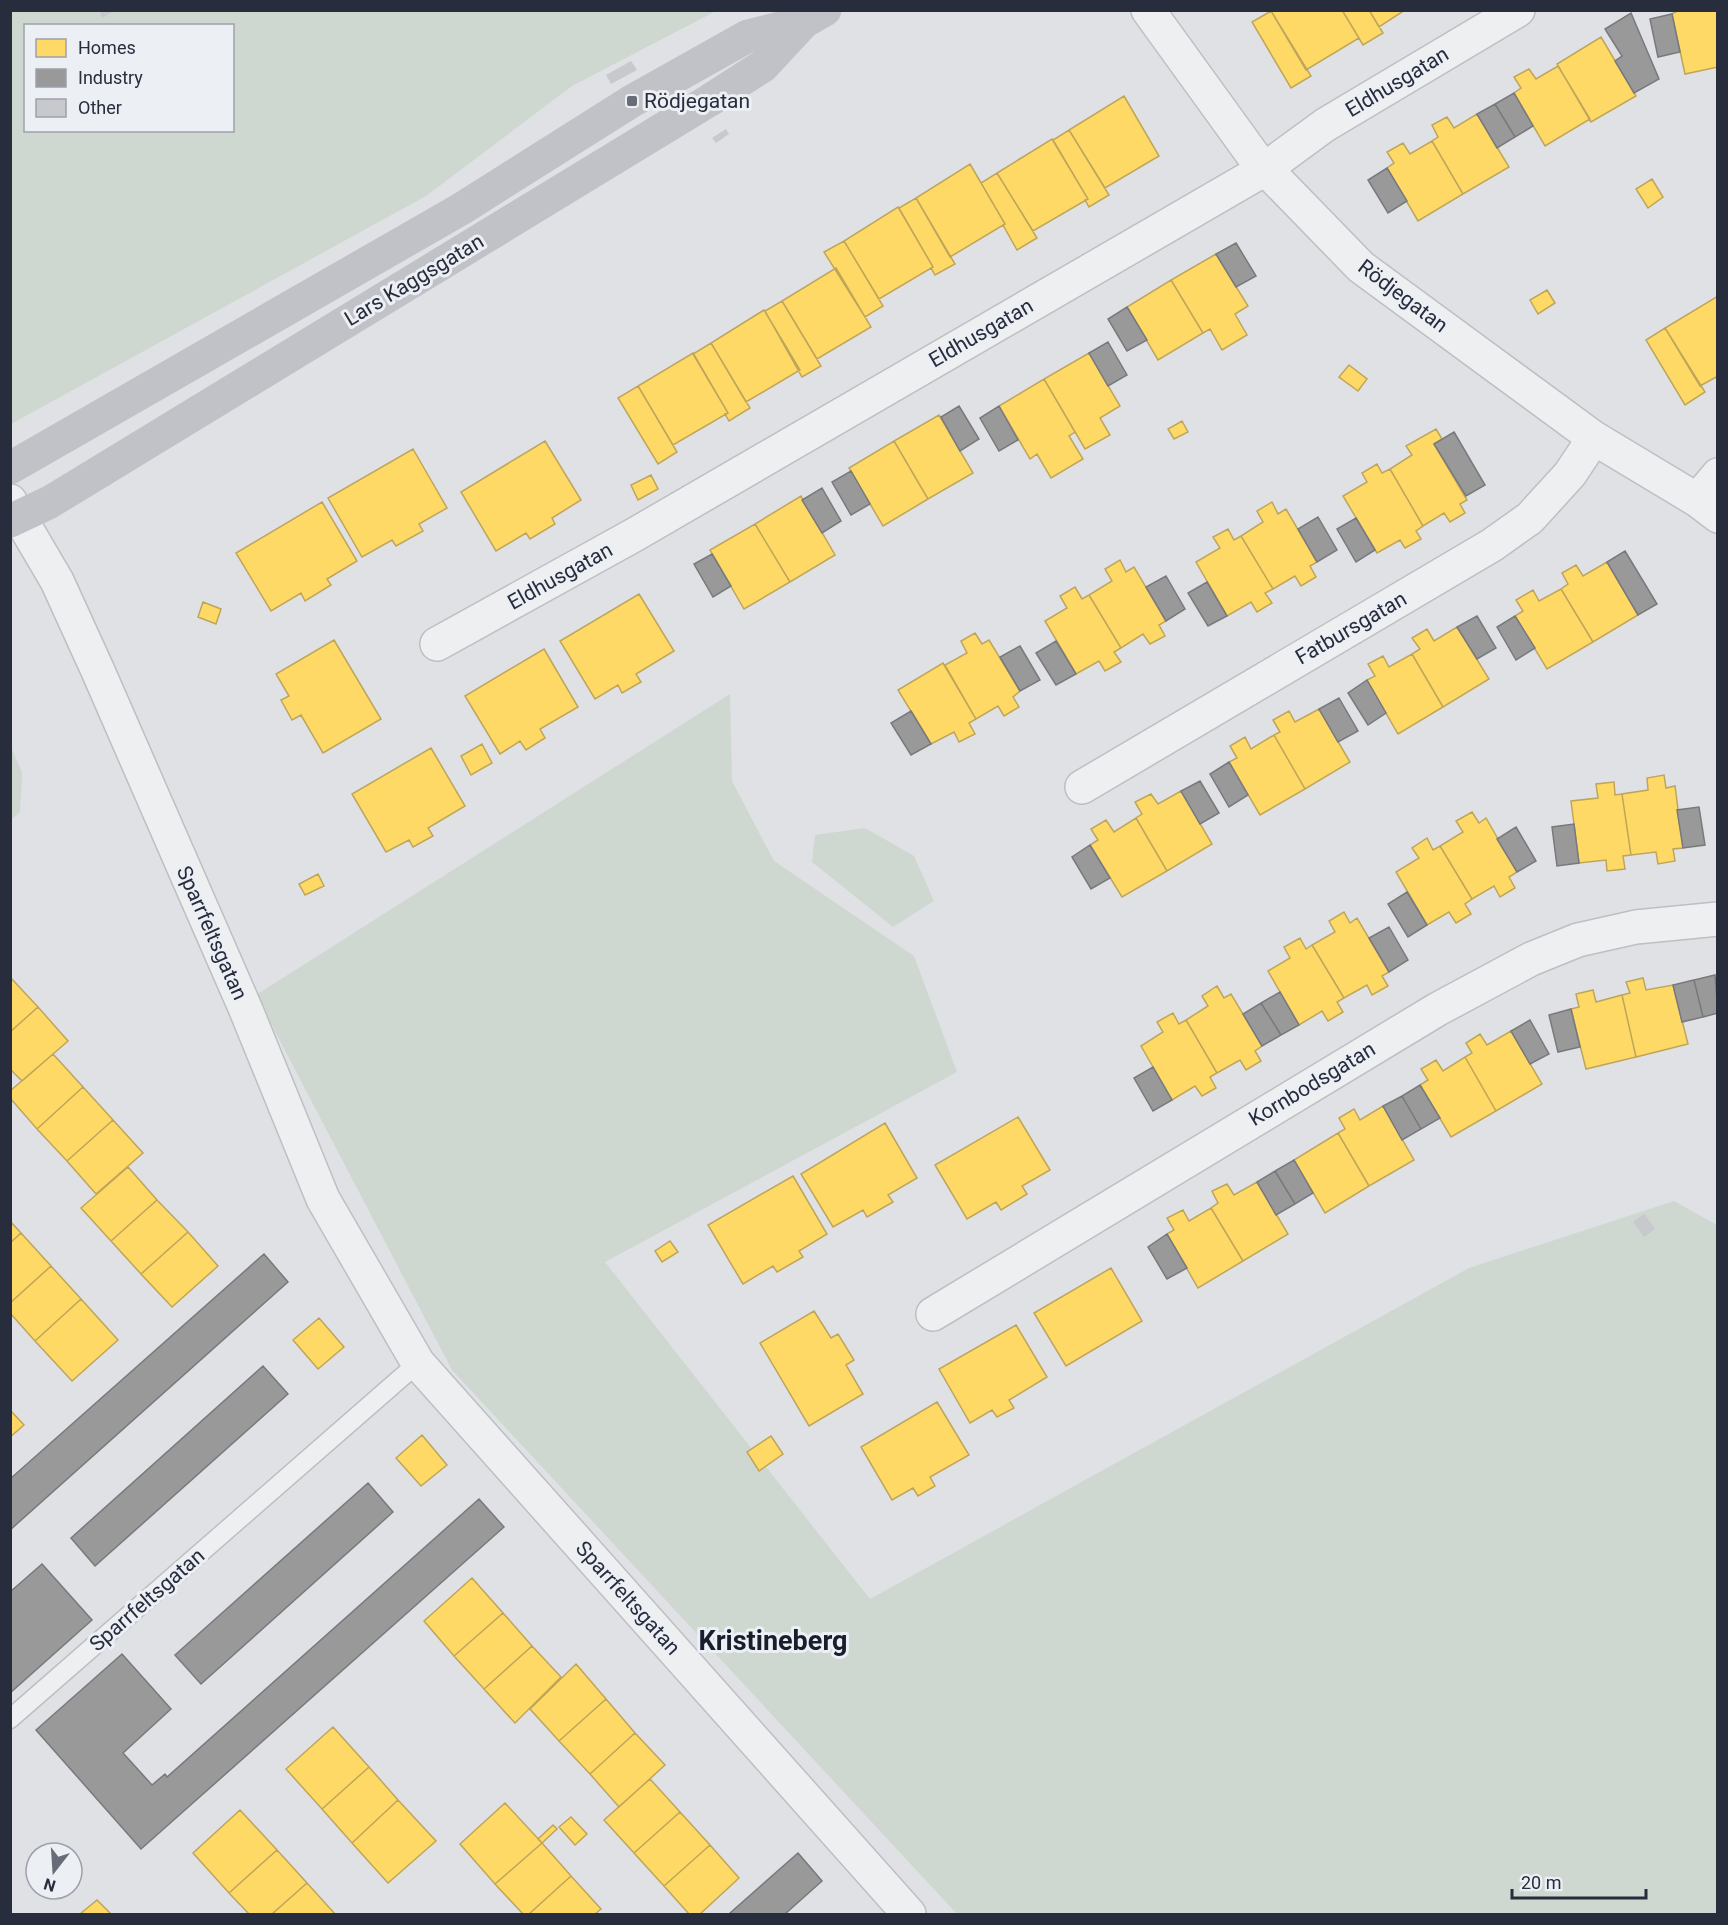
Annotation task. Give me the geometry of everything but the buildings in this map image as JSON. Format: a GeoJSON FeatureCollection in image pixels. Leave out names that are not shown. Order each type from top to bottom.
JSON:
{"type":"FeatureCollection","features":[{"type":"Feature","properties":{"kind":"street","name":"Rödjegatan"},"geometry":{"type":"LineString","coordinates":[[1148,10],[1265,169],[1362,267],[1594,438],[1707,508]]}},
{"type":"Feature","properties":{"kind":"street","name":"Eldhusgatan"},"geometry":{"type":"LineString","coordinates":[[437,644],[634,535],[1265,169],[1325,125],[1518,10]]}},
{"type":"Feature","properties":{"kind":"street","name":"Lars Kaggsgatan"},"geometry":{"type":"LineString","coordinates":[[10,468],[450,215],[632,101],[747,36],[814,16]]}},
{"type":"Feature","properties":{"kind":"street","name":"Lars Kaggsgatan"},"geometry":{"type":"LineString","coordinates":[[14,513],[50,502],[719,94],[763,66],[814,16]]}},
{"type":"Feature","properties":{"kind":"street","name":"Fatbursgatan"},"geometry":{"type":"LineString","coordinates":[[1082,787],[1492,545],[1530,518],[1570,474],[1594,438]]}},
{"type":"Feature","properties":{"kind":"street"},"geometry":{"type":"LineString","coordinates":[[1707,508],[1718,475]]}},
{"type":"Feature","properties":{"kind":"street","name":"Sparrfeltsgatan"},"geometry":{"type":"LineString","coordinates":[[14,513],[57,581],[98,671],[246,1010],[323,1199],[418,1363],[909,1914]]}},
{"type":"Feature","properties":{"kind":"street","name":"Kornbodsgatan"},"geometry":{"type":"LineString","coordinates":[[933,1314],[1428,1015],[1532,959],[1578,940],[1636,927],[1718,919]]}},
{"type":"Feature","properties":{"kind":"lane","name":"Sparrfeltsgatan"},"geometry":{"type":"LineString","coordinates":[[10,1719],[418,1363]]}},
{"type":"Feature","properties":{"kind":"shaded area"},"geometry":{"type":"Polygon","coordinates":[[[11,11],[716,11],[572,86],[426,196],[11,424],[11,11]]]}},
{"type":"Feature","properties":{"kind":"shaded area"},"geometry":{"type":"Polygon","coordinates":[[[730,694],[732,781],[774,861],[914,956],[957,1072],[605,1262],[870,1599],[1469,1268],[1674,1201],[1717,1225],[1717,1914],[957,1914],[452,1370],[256,995],[730,694]]]}},
{"type":"Feature","properties":{"kind":"shaded area"},"geometry":{"type":"Polygon","coordinates":[[[10,745],[22,772],[20,812],[11,820],[10,745]]]}},
{"type":"Feature","properties":{"kind":"shaded area"},"geometry":{"type":"Polygon","coordinates":[[[865,828],[914,856],[934,901],[893,927],[812,862],[815,835],[865,828]]]}},
{"type":"Feature","properties":{"kind":"place","name":"Rödjegatan"},"geometry":{"type":"Point","coordinates":[632,101]}},
{"type":"Feature","properties":{"kind":"district","name":"Kristineberg"},"geometry":{"type":"Point","coordinates":[773,1641]}}]}
